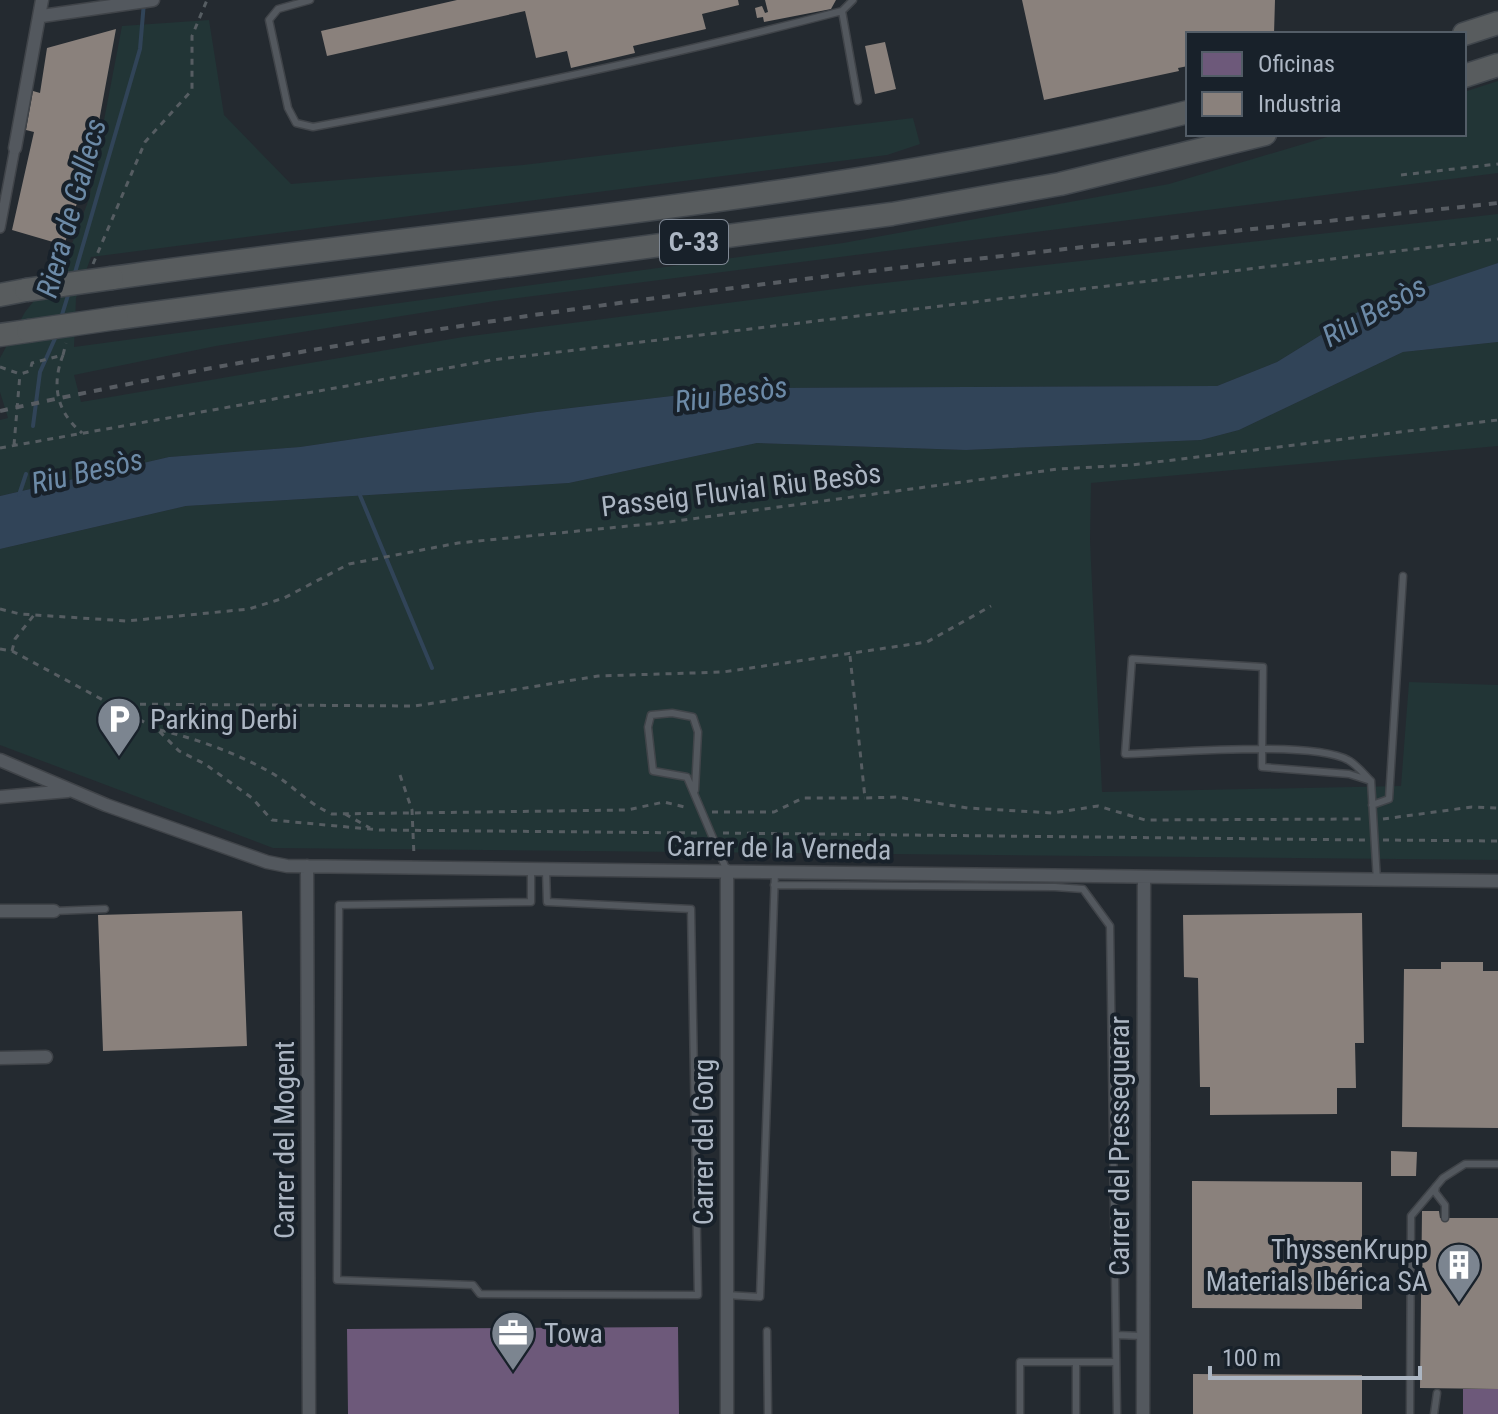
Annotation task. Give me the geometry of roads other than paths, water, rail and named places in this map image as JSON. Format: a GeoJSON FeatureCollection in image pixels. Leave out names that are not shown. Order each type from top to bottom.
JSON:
{"type":"FeatureCollection","features":[{"type":"Feature","properties":{"kind":"highway"},"geometry":{"type":"LineString","coordinates":[[1466,33],[1498,23]]}},
{"type":"Feature","properties":{"kind":"highway"},"geometry":{"type":"LineString","coordinates":[[1466,75],[1498,65]]}},
{"type":"Feature","properties":{"kind":"highway","name":"C-33"},"geometry":{"type":"LineString","coordinates":[[0,295],[827,184],[998,155],[1186,112]]}},
{"type":"Feature","properties":{"kind":"highway","name":"C-33"},"geometry":{"type":"LineString","coordinates":[[0,335],[892,214],[1060,184],[1257,136]]}},
{"type":"Feature","properties":{"kind":"street"},"geometry":{"type":"LineString","coordinates":[[0,228],[42,16],[42,0]]}},
{"type":"Feature","properties":{"kind":"street"},"geometry":{"type":"LineString","coordinates":[[42,16],[153,0]]}},
{"type":"Feature","properties":{"kind":"street","name":"Carrer de la Verneda"},"geometry":{"type":"LineString","coordinates":[[0,760],[72,791],[267,862],[307,866],[727,871],[775,878],[1498,881]]}},
{"type":"Feature","properties":{"kind":"street","name":"Carrer de la Verneda"},"geometry":{"type":"LineString","coordinates":[[5,797],[26,786],[27,771]]}},
{"type":"Feature","properties":{"kind":"street","name":"Carrer de la Verneda"},"geometry":{"type":"LineString","coordinates":[[5,797],[72,791]]}},
{"type":"Feature","properties":{"kind":"street","name":"Carrer del Mogent"},"geometry":{"type":"LineString","coordinates":[[307,866],[309,1414]]}},
{"type":"Feature","properties":{"kind":"street","name":"Carrer del Gorg"},"geometry":{"type":"LineString","coordinates":[[727,871],[727,1414]]}},
{"type":"Feature","properties":{"kind":"street","name":"Carrer del Presseguerar"},"geometry":{"type":"LineString","coordinates":[[1143,1414],[1144,878]]}},
{"type":"Feature","properties":{"kind":"street"},"geometry":{"type":"LineString","coordinates":[[0,911],[54,911]]}},
{"type":"Feature","properties":{"kind":"street"},"geometry":{"type":"LineString","coordinates":[[0,1058],[46,1057]]}},
{"type":"Feature","properties":{"kind":"lane"},"geometry":{"type":"LineString","coordinates":[[310,0],[278,9],[269,20],[288,108],[296,123],[313,127],[532,86],[725,42],[842,11],[853,0]]}},
{"type":"Feature","properties":{"kind":"lane"},"geometry":{"type":"LineString","coordinates":[[842,11],[858,101]]}},
{"type":"Feature","properties":{"kind":"lane"},"geometry":{"type":"LineString","coordinates":[[1372,805],[1389,799],[1403,576]]}},
{"type":"Feature","properties":{"kind":"lane"},"geometry":{"type":"LineString","coordinates":[[1371,781],[1349,774],[1262,767],[1262,751],[1263,667],[1132,659],[1125,754],[1262,751],[1313,750],[1349,760],[1371,781],[1377,881]]}},
{"type":"Feature","properties":{"kind":"lane"},"geometry":{"type":"LineString","coordinates":[[695,790],[698,732],[693,717],[672,713],[651,715],[648,727],[653,771],[687,777],[727,871]]}},
{"type":"Feature","properties":{"kind":"lane"},"geometry":{"type":"LineString","coordinates":[[531,870],[531,902],[339,905],[337,1280],[473,1285],[480,1294],[698,1295],[691,909],[547,902],[546,870]]}},
{"type":"Feature","properties":{"kind":"lane"},"geometry":{"type":"LineString","coordinates":[[726,1295],[760,1297],[775,878],[1083,889],[1110,926],[1117,1414]]}},
{"type":"Feature","properties":{"kind":"lane"},"geometry":{"type":"LineString","coordinates":[[54,911],[105,909]]}},
{"type":"Feature","properties":{"kind":"lane"},"geometry":{"type":"LineString","coordinates":[[1410,1414],[1411,1216],[1436,1186],[1465,1164],[1498,1164]]}},
{"type":"Feature","properties":{"kind":"lane"},"geometry":{"type":"LineString","coordinates":[[1436,1186],[1435,1192],[1445,1205],[1445,1218]]}},
{"type":"Feature","properties":{"kind":"lane"},"geometry":{"type":"LineString","coordinates":[[767,1331],[768,1414]]}},
{"type":"Feature","properties":{"kind":"lane"},"geometry":{"type":"LineString","coordinates":[[1117,1335],[1142,1336]]}},
{"type":"Feature","properties":{"kind":"lane"},"geometry":{"type":"LineString","coordinates":[[1020,1414],[1020,1362],[1076,1365],[1116,1362]]}},
{"type":"Feature","properties":{"kind":"lane"},"geometry":{"type":"LineString","coordinates":[[1076,1365],[1076,1414]]}},
{"type":"Feature","properties":{"kind":"lane"},"geometry":{"type":"LineString","coordinates":[[1434,1414],[1437,1393]]}},
{"type":"Feature","properties":{"kind":"water","name":"Riu Besòs"},"geometry":{"type":"Polygon","coordinates":[[[1498,263],[1498,342],[1403,352],[1239,430],[1201,440],[966,450],[757,443],[569,483],[186,506],[0,549],[0,496],[169,457],[300,447],[537,412],[739,388],[1217,386],[1277,362],[1366,307],[1498,263]]]}},
{"type":"Feature","properties":{"kind":"waterway","name":"Riera de Gallecs"},"geometry":{"type":"LineString","coordinates":[[74,276],[140,49],[144,2]]}},
{"type":"Feature","properties":{"kind":"waterway","name":"Riera de Gallecs"},"geometry":{"type":"LineString","coordinates":[[61,318],[69,292]]}},
{"type":"Feature","properties":{"kind":"waterway","name":"Riera de Gallecs"},"geometry":{"type":"LineString","coordinates":[[33,426],[40,372],[57,334]]}},
{"type":"Feature","properties":{"kind":"waterway","name":"Riera de Gallecs"},"geometry":{"type":"LineString","coordinates":[[19,495],[26,474]]}},
{"type":"Feature","properties":{"kind":"waterway"},"geometry":{"type":"LineString","coordinates":[[359,493],[432,668]]}},
{"type":"Feature","properties":{"kind":"railway"},"geometry":{"type":"LineString","coordinates":[[0,411],[185,373],[371,340],[558,312],[933,264],[1498,203]]}},
{"type":"Feature","properties":{"kind":"place","name":"Parking Derbi"},"geometry":{"type":"Point","coordinates":[119,758]}},
{"type":"Feature","properties":{"kind":"place","name":"ThyssenKrupp Materials Ibérica SA"},"geometry":{"type":"Point","coordinates":[1459,1304]}},
{"type":"Feature","properties":{"kind":"place","name":"Towa"},"geometry":{"type":"Point","coordinates":[513,1372]}}]}
